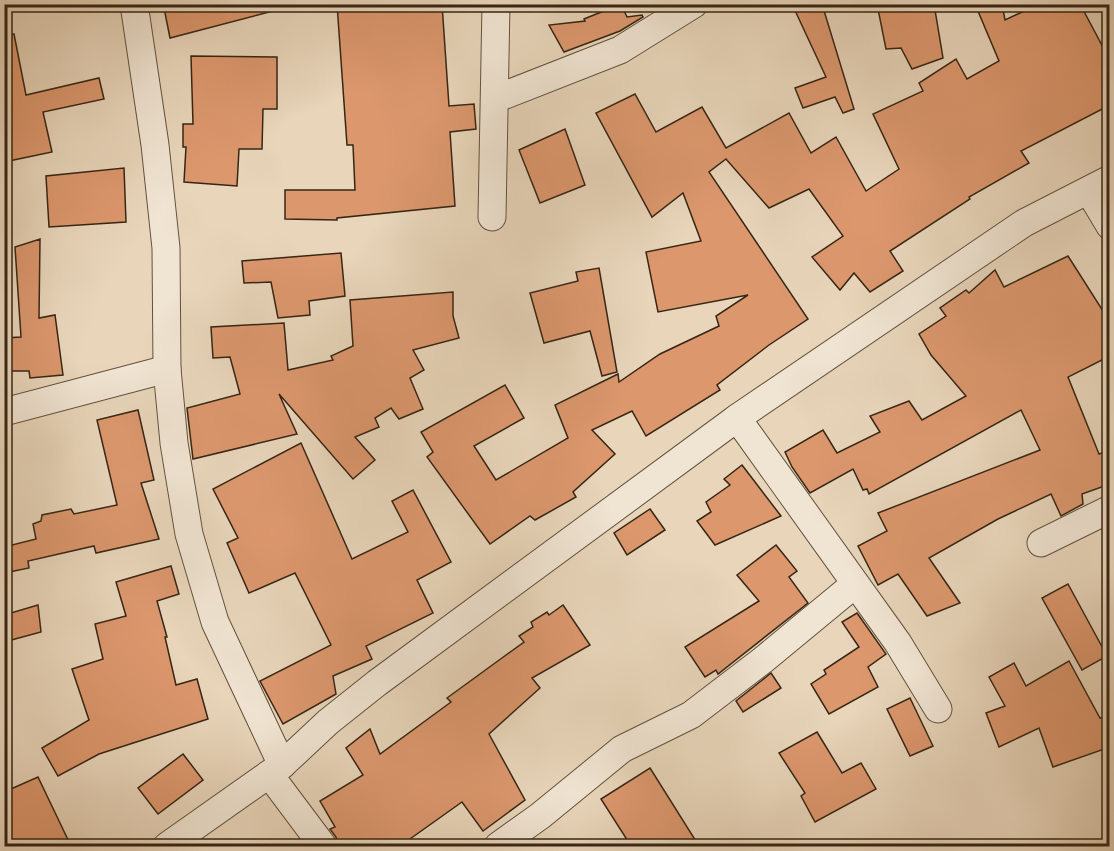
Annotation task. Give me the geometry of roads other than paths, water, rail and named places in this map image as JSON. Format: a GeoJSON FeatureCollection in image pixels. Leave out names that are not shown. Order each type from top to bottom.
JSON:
{"type":"FeatureCollection","features":[{"type":"Feature","properties":{"kind":"street"},"geometry":{"type":"LineString","coordinates":[[134,4],[155,145],[166,248],[166,369],[174,443],[189,534],[215,622],[276,770],[323,846]]}},
{"type":"Feature","properties":{"kind":"street"},"geometry":{"type":"LineString","coordinates":[[492,217],[496,4]]}},
{"type":"Feature","properties":{"kind":"street"},"geometry":{"type":"LineString","coordinates":[[495,99],[620,50],[694,4]]}},
{"type":"Feature","properties":{"kind":"street"},"geometry":{"type":"LineString","coordinates":[[167,846],[276,770],[328,722],[378,683],[737,418],[1024,223],[1099,185],[1110,226]]}},
{"type":"Feature","properties":{"kind":"street"},"geometry":{"type":"LineString","coordinates":[[4,412],[166,369]]}},
{"type":"Feature","properties":{"kind":"street"},"geometry":{"type":"LineString","coordinates":[[737,418],[898,643],[938,709]]}},
{"type":"Feature","properties":{"kind":"street"},"geometry":{"type":"LineString","coordinates":[[1041,543],[1110,509]]}},
{"type":"Feature","properties":{"kind":"street"},"geometry":{"type":"LineString","coordinates":[[498,846],[540,816],[622,749],[691,715],[763,660],[855,584]]}}]}
